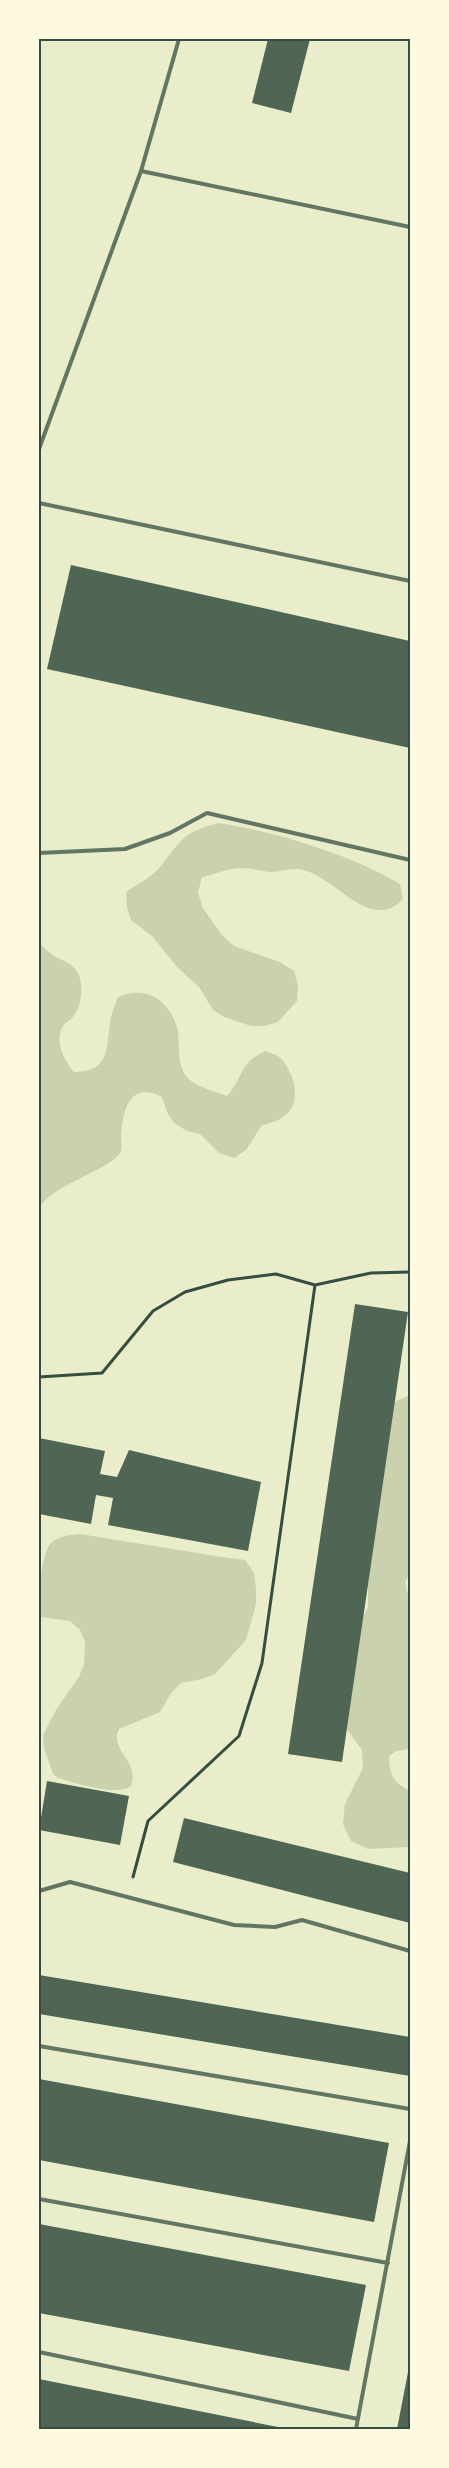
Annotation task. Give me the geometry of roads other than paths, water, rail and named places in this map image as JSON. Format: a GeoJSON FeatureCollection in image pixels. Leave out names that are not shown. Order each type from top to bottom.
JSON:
{"type":"FeatureCollection","features":[{"type":"Feature","properties":{"kind":"lane"},"geometry":{"type":"LineString","coordinates":[[39,449],[141,171],[179,39]]}},
{"type":"Feature","properties":{"kind":"lane"},"geometry":{"type":"LineString","coordinates":[[141,171],[410,227]]}},
{"type":"Feature","properties":{"kind":"lane"},"geometry":{"type":"LineString","coordinates":[[39,503],[410,581]]}},
{"type":"Feature","properties":{"kind":"lane"},"geometry":{"type":"LineString","coordinates":[[39,852],[125,849],[170,832],[207,813],[410,860]]}},
{"type":"Feature","properties":{"kind":"lane"},"geometry":{"type":"LineString","coordinates":[[39,1891],[70,1882],[234,1925],[275,1927],[302,1920],[410,1951]]}},
{"type":"Feature","properties":{"kind":"lane"},"geometry":{"type":"LineString","coordinates":[[39,2046],[410,2109]]}},
{"type":"Feature","properties":{"kind":"lane"},"geometry":{"type":"LineString","coordinates":[[356,2429],[410,2141]]}},
{"type":"Feature","properties":{"kind":"lane"},"geometry":{"type":"LineString","coordinates":[[39,2199],[388,2263]]}},
{"type":"Feature","properties":{"kind":"lane"},"geometry":{"type":"LineString","coordinates":[[39,2352],[358,2419]]}}]}
